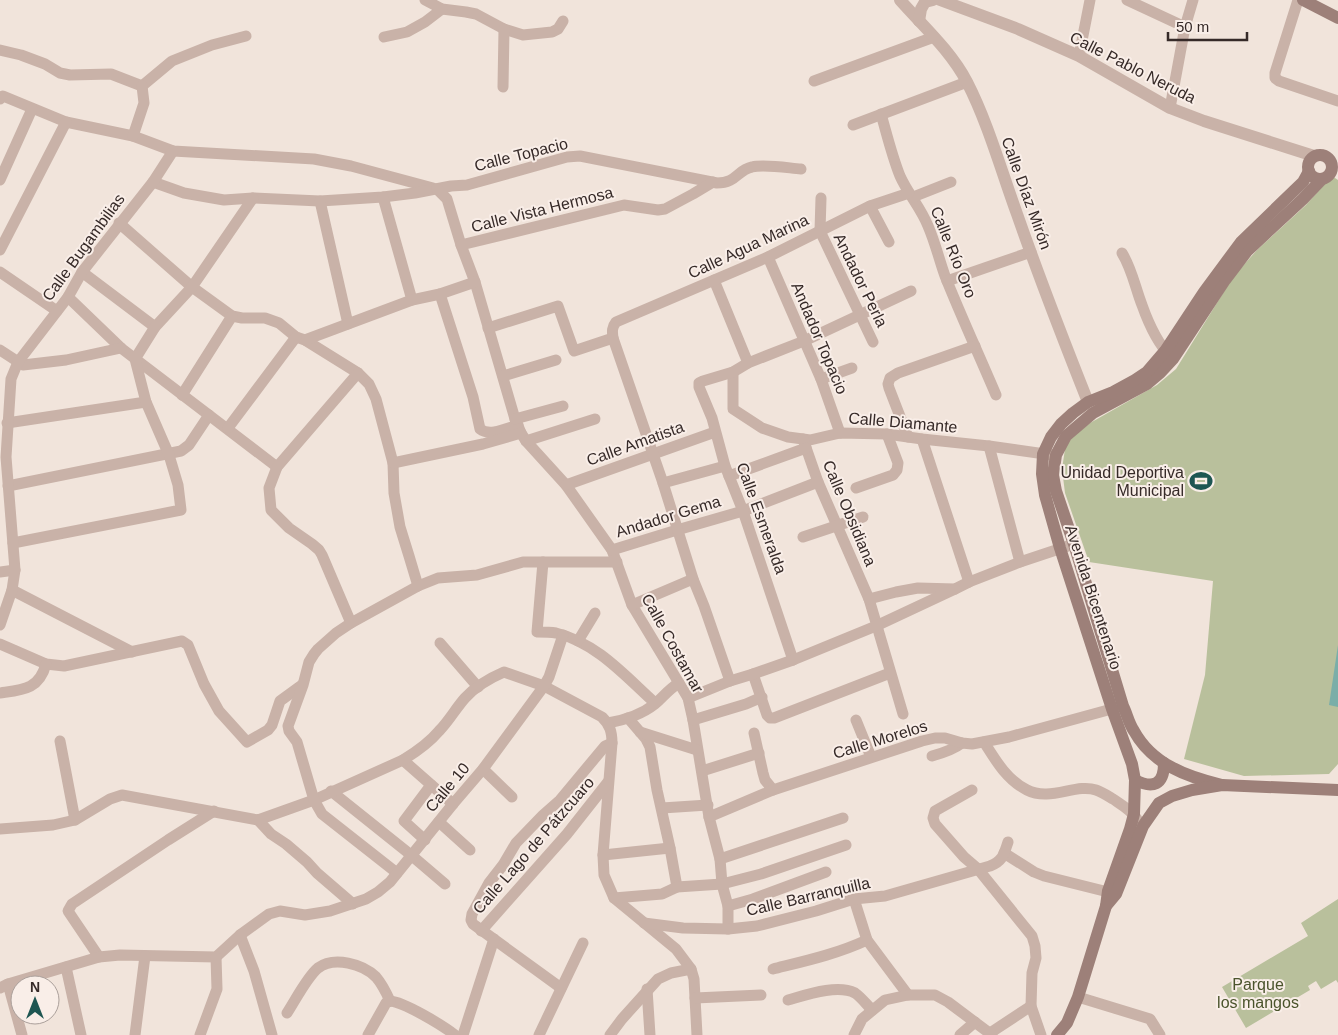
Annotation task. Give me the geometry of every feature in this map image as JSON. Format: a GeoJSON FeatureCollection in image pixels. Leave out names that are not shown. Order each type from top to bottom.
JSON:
{"type":"FeatureCollection","features":[{"type":"Feature","properties":{"kind":"main road"},"geometry":{"type":"LineString","coordinates":[[1303,0],[1338,18]]}},
{"type":"Feature","properties":{"kind":"main road"},"geometry":{"type":"LineString","coordinates":[[1169,355],[1204,292],[1244,247],[1268,224],[1303,182],[1309,172],[1308,162],[1318,155],[1338,150]]}},
{"type":"Feature","properties":{"kind":"main road"},"geometry":{"type":"LineString","coordinates":[[1268,224],[1303,199],[1335,168],[1326,156],[1318,155]]}},
{"type":"Feature","properties":{"kind":"main road"},"geometry":{"type":"LineString","coordinates":[[1309,172],[1314,177],[1322,179]]}},
{"type":"Feature","properties":{"kind":"main road","name":"Avenida Bicentenario"},"geometry":{"type":"LineString","coordinates":[[1169,355],[1135,380],[1113,392],[1088,402],[1061,424],[1051,437],[1050,454],[1042,474],[1045,495],[1060,548],[1118,707],[1132,730],[1152,755],[1199,780],[1222,785]]}},
{"type":"Feature","properties":{"kind":"main road","name":"Avenida Bicentenario"},"geometry":{"type":"LineString","coordinates":[[1050,454],[1066,436],[1092,413],[1147,384],[1160,373],[1169,355]]}},
{"type":"Feature","properties":{"kind":"main road","name":"Avenida Bicentenario"},"geometry":{"type":"LineString","coordinates":[[1050,454],[1054,466],[1053,475],[1056,491],[1074,544],[1118,707],[1135,780],[1134,814],[1112,892],[1078,997],[1067,1023],[1057,1035]]}},
{"type":"Feature","properties":{"kind":"main road"},"geometry":{"type":"LineString","coordinates":[[1132,764],[1140,757],[1152,755]]}},
{"type":"Feature","properties":{"kind":"main road"},"geometry":{"type":"LineString","coordinates":[[1135,780],[1144,784],[1158,782],[1164,772],[1164,763]]}},
{"type":"Feature","properties":{"kind":"main road"},"geometry":{"type":"LineString","coordinates":[[1112,892],[1143,826],[1159,803],[1172,796],[1192,790],[1222,785],[1338,790]]}},
{"type":"Feature","properties":{"kind":"street"},"geometry":{"type":"LineString","coordinates":[[425,0],[442,9],[476,14],[504,29],[523,34],[552,32],[558,29],[564,21]]}},
{"type":"Feature","properties":{"kind":"street","name":"Calle Díaz Mirón"},"geometry":{"type":"LineString","coordinates":[[900,0],[934,37],[956,64],[967,82],[984,122],[1088,402]]}},
{"type":"Feature","properties":{"kind":"street"},"geometry":{"type":"LineString","coordinates":[[919,21],[921,9],[925,2],[937,0]]}},
{"type":"Feature","properties":{"kind":"street","name":"Calle Pablo Neruda"},"geometry":{"type":"LineString","coordinates":[[937,0],[1018,30],[1079,56],[1170,108],[1204,121],[1318,155]]}},
{"type":"Feature","properties":{"kind":"street"},"geometry":{"type":"LineString","coordinates":[[1079,56],[1090,0]]}},
{"type":"Feature","properties":{"kind":"street"},"geometry":{"type":"LineString","coordinates":[[1127,0],[1185,27]]}},
{"type":"Feature","properties":{"kind":"street"},"geometry":{"type":"LineString","coordinates":[[1170,108],[1185,27],[1193,0]]}},
{"type":"Feature","properties":{"kind":"street"},"geometry":{"type":"LineString","coordinates":[[1298,0],[1275,78],[1338,101]]}},
{"type":"Feature","properties":{"kind":"street"},"geometry":{"type":"LineString","coordinates":[[384,37],[407,32],[425,22],[442,9]]}},
{"type":"Feature","properties":{"kind":"street"},"geometry":{"type":"LineString","coordinates":[[503,87],[504,29]]}},
{"type":"Feature","properties":{"kind":"street"},"geometry":{"type":"LineString","coordinates":[[142,86],[172,61],[212,45],[246,36]]}},
{"type":"Feature","properties":{"kind":"street"},"geometry":{"type":"LineString","coordinates":[[814,81],[934,37]]}},
{"type":"Feature","properties":{"kind":"street"},"geometry":{"type":"LineString","coordinates":[[0,50],[46,64],[60,73],[70,75],[111,74],[142,86]]}},
{"type":"Feature","properties":{"kind":"street"},"geometry":{"type":"LineString","coordinates":[[853,125],[967,82]]}},
{"type":"Feature","properties":{"kind":"street"},"geometry":{"type":"LineString","coordinates":[[133,136],[144,103],[142,86]]}},
{"type":"Feature","properties":{"kind":"street"},"geometry":{"type":"LineString","coordinates":[[0,99],[3,96],[66,122],[133,136],[173,151],[314,159],[351,166],[437,189]]}},
{"type":"Feature","properties":{"kind":"street"},"geometry":{"type":"LineString","coordinates":[[0,180],[32,109]]}},
{"type":"Feature","properties":{"kind":"street","name":"Calle Río Oro"},"geometry":{"type":"LineString","coordinates":[[881,114],[900,176],[927,222],[947,282],[996,395]]}},
{"type":"Feature","properties":{"kind":"street"},"geometry":{"type":"LineString","coordinates":[[0,250],[66,122]]}},
{"type":"Feature","properties":{"kind":"street","name":"Calle Bugambilias"},"geometry":{"type":"LineString","coordinates":[[0,625],[12,590],[15,570],[8,486],[3,458],[7,423],[4,401],[11,379],[18,362],[68,297],[82,272],[153,182],[173,151]]}},
{"type":"Feature","properties":{"kind":"street","name":"Calle Topacio"},"geometry":{"type":"LineString","coordinates":[[153,182],[184,193],[224,200],[253,198],[320,201],[383,197],[472,183],[567,157],[580,156],[726,183],[742,171],[752,167],[801,169]]}},
{"type":"Feature","properties":{"kind":"street","name":"Calle Vista Hermosa"},"geometry":{"type":"LineString","coordinates":[[461,246],[624,205],[658,210],[665,209],[713,182]]}},
{"type":"Feature","properties":{"kind":"street","name":"Calle Agua Marina"},"geometry":{"type":"LineString","coordinates":[[613,338],[612,330],[616,322],[768,257],[870,206],[951,182]]}},
{"type":"Feature","properties":{"kind":"street","name":"Calle Costamar"},"geometry":{"type":"LineString","coordinates":[[437,189],[447,199],[461,246],[475,282],[520,429],[566,485],[612,550],[632,605],[688,698],[708,811],[720,859],[722,884],[728,906],[728,929]]}},
{"type":"Feature","properties":{"kind":"street"},"geometry":{"type":"LineString","coordinates":[[383,197],[412,300]]}},
{"type":"Feature","properties":{"kind":"street"},"geometry":{"type":"LineString","coordinates":[[13,543],[181,510],[178,485],[169,455],[146,402],[135,359],[155,327],[192,287],[253,198]]}},
{"type":"Feature","properties":{"kind":"street"},"geometry":{"type":"LineString","coordinates":[[820,231],[821,198]]}},
{"type":"Feature","properties":{"kind":"street"},"geometry":{"type":"LineString","coordinates":[[320,201],[348,324]]}},
{"type":"Feature","properties":{"kind":"street"},"geometry":{"type":"LineString","coordinates":[[870,206],[889,242]]}},
{"type":"Feature","properties":{"kind":"street"},"geometry":{"type":"LineString","coordinates":[[119,223],[192,287],[232,316],[265,318],[279,323],[358,373],[369,384],[376,399],[392,463],[394,493],[400,527],[418,586]]}},
{"type":"Feature","properties":{"kind":"street","name":"Andador Perla"},"geometry":{"type":"LineString","coordinates":[[820,231],[873,342]]}},
{"type":"Feature","properties":{"kind":"street"},"geometry":{"type":"LineString","coordinates":[[947,282],[1031,252]]}},
{"type":"Feature","properties":{"kind":"street"},"geometry":{"type":"LineString","coordinates":[[1122,253],[1128,262],[1142,305],[1158,340],[1169,355]]}},
{"type":"Feature","properties":{"kind":"street","name":"Andador Topacio"},"geometry":{"type":"LineString","coordinates":[[768,257],[821,379],[840,433]]}},
{"type":"Feature","properties":{"kind":"street"},"geometry":{"type":"LineString","coordinates":[[0,272],[57,311]]}},
{"type":"Feature","properties":{"kind":"street"},"geometry":{"type":"LineString","coordinates":[[82,272],[155,327]]}},
{"type":"Feature","properties":{"kind":"street"},"geometry":{"type":"LineString","coordinates":[[714,280],[748,363]]}},
{"type":"Feature","properties":{"kind":"street"},"geometry":{"type":"LineString","coordinates":[[228,428],[300,338],[348,324],[412,300],[440,294],[475,282]]}},
{"type":"Feature","properties":{"kind":"street"},"geometry":{"type":"LineString","coordinates":[[733,372],[748,363],[804,341],[911,291]]}},
{"type":"Feature","properties":{"kind":"street"},"geometry":{"type":"LineString","coordinates":[[440,294],[473,397],[483,438]]}},
{"type":"Feature","properties":{"kind":"street"},"geometry":{"type":"LineString","coordinates":[[68,297],[121,348],[277,467]]}},
{"type":"Feature","properties":{"kind":"street"},"geometry":{"type":"LineString","coordinates":[[488,328],[558,306],[574,351],[613,338],[693,579],[730,681]]}},
{"type":"Feature","properties":{"kind":"street"},"geometry":{"type":"LineString","coordinates":[[182,395],[232,316]]}},
{"type":"Feature","properties":{"kind":"street"},"geometry":{"type":"LineString","coordinates":[[908,437],[888,384],[890,378],[898,373],[975,346]]}},
{"type":"Feature","properties":{"kind":"street"},"geometry":{"type":"LineString","coordinates":[[0,350],[23,365],[66,360],[121,348]]}},
{"type":"Feature","properties":{"kind":"street"},"geometry":{"type":"LineString","coordinates":[[503,376],[556,360]]}},
{"type":"Feature","properties":{"kind":"street"},"geometry":{"type":"LineString","coordinates":[[821,379],[852,368]]}},
{"type":"Feature","properties":{"kind":"street","name":"Calle Diamante"},"geometry":{"type":"LineString","coordinates":[[733,372],[733,409],[762,428],[804,444]]}},
{"type":"Feature","properties":{"kind":"street","name":"Calle Esmeralda"},"geometry":{"type":"LineString","coordinates":[[733,372],[703,381],[699,383],[699,387],[712,418],[727,471],[743,511],[793,660]]}},
{"type":"Feature","properties":{"kind":"street"},"geometry":{"type":"LineString","coordinates":[[350,623],[319,550],[289,528],[270,510],[269,488],[277,467],[358,373]]}},
{"type":"Feature","properties":{"kind":"street"},"geometry":{"type":"LineString","coordinates":[[7,423],[146,402]]}},
{"type":"Feature","properties":{"kind":"street"},"geometry":{"type":"LineString","coordinates":[[520,429],[563,406]]}},
{"type":"Feature","properties":{"kind":"street"},"geometry":{"type":"LineString","coordinates":[[8,486],[169,455],[181,451],[189,445],[209,415]]}},
{"type":"Feature","properties":{"kind":"street"},"geometry":{"type":"LineString","coordinates":[[392,463],[483,438],[492,432],[595,419]]}},
{"type":"Feature","properties":{"kind":"street","name":"Calle Amatista"},"geometry":{"type":"LineString","coordinates":[[566,485],[652,453],[716,432]]}},
{"type":"Feature","properties":{"kind":"street","name":"Calle Diamante"},"geometry":{"type":"LineString","coordinates":[[663,484],[727,471],[804,444],[810,440],[840,433],[887,434],[1050,454]]}},
{"type":"Feature","properties":{"kind":"street"},"geometry":{"type":"LineString","coordinates":[[856,488],[893,475],[897,470],[898,463],[887,434]]}},
{"type":"Feature","properties":{"kind":"street"},"geometry":{"type":"LineString","coordinates":[[922,439],[969,582]]}},
{"type":"Feature","properties":{"kind":"street","name":"Calle Obsidiana"},"geometry":{"type":"LineString","coordinates":[[804,444],[818,482],[869,599]]}},
{"type":"Feature","properties":{"kind":"street"},"geometry":{"type":"LineString","coordinates":[[989,446],[1020,562]]}},
{"type":"Feature","properties":{"kind":"street","name":"Andador Gema"},"geometry":{"type":"LineString","coordinates":[[612,550],[743,511],[818,482]]}},
{"type":"Feature","properties":{"kind":"street"},"geometry":{"type":"LineString","coordinates":[[802,537],[863,517]]}},
{"type":"Feature","properties":{"kind":"street"},"geometry":{"type":"LineString","coordinates":[[688,698],[730,681],[793,660],[876,626],[969,582],[1074,544]]}},
{"type":"Feature","properties":{"kind":"street"},"geometry":{"type":"LineString","coordinates":[[397,873],[322,814],[314,800],[297,742],[289,732],[288,726],[309,662],[314,654],[336,633],[350,623],[418,586],[438,578],[477,575],[523,562],[616,562]]}},
{"type":"Feature","properties":{"kind":"street"},"geometry":{"type":"LineString","coordinates":[[543,562],[537,632],[554,632],[578,641],[607,659],[626,674],[655,703]]}},
{"type":"Feature","properties":{"kind":"street"},"geometry":{"type":"LineString","coordinates":[[0,572],[15,570]]}},
{"type":"Feature","properties":{"kind":"street"},"geometry":{"type":"LineString","coordinates":[[632,605],[693,579]]}},
{"type":"Feature","properties":{"kind":"street"},"geometry":{"type":"LineString","coordinates":[[902,714],[869,599],[918,588],[955,589]]}},
{"type":"Feature","properties":{"kind":"street"},"geometry":{"type":"LineString","coordinates":[[12,590],[132,652]]}},
{"type":"Feature","properties":{"kind":"street"},"geometry":{"type":"LineString","coordinates":[[578,641],[595,613]]}},
{"type":"Feature","properties":{"kind":"street","name":"Calle 10"},"geometry":{"type":"LineString","coordinates":[[216,957],[240,935],[269,914],[280,912],[305,915],[330,911],[366,900],[390,882],[484,769],[544,686],[549,677],[563,635]]}},
{"type":"Feature","properties":{"kind":"street"},"geometry":{"type":"LineString","coordinates":[[0,644],[46,664],[64,666],[182,641],[188,645],[204,684],[219,711],[246,742],[268,730],[272,725],[280,701],[303,685]]}},
{"type":"Feature","properties":{"kind":"street"},"geometry":{"type":"LineString","coordinates":[[440,643],[478,687]]}},
{"type":"Feature","properties":{"kind":"street"},"geometry":{"type":"LineString","coordinates":[[0,693],[22,690],[35,685],[43,674],[46,664]]}},
{"type":"Feature","properties":{"kind":"street"},"geometry":{"type":"LineString","coordinates":[[0,829],[53,825],[75,820],[110,799],[122,795],[258,820],[314,800],[403,760],[439,732],[466,697],[487,680],[504,672],[544,686],[608,723],[612,732],[612,743],[603,855],[604,875],[614,898],[676,949],[691,970],[694,979],[697,1035]]}},
{"type":"Feature","properties":{"kind":"street"},"geometry":{"type":"LineString","coordinates":[[753,674],[767,715],[770,718],[774,718],[890,673]]}},
{"type":"Feature","properties":{"kind":"street"},"geometry":{"type":"LineString","coordinates":[[608,723],[643,712],[679,683]]}},
{"type":"Feature","properties":{"kind":"street"},"geometry":{"type":"LineString","coordinates":[[693,720],[746,704],[762,697]]}},
{"type":"Feature","properties":{"kind":"street","name":"Calle Morelos"},"geometry":{"type":"LineString","coordinates":[[662,808],[708,811],[871,757],[935,738],[945,738],[972,744],[984,742],[1118,707]]}},
{"type":"Feature","properties":{"kind":"street"},"geometry":{"type":"LineString","coordinates":[[628,718],[646,739],[650,747],[655,781],[677,887]]}},
{"type":"Feature","properties":{"kind":"street"},"geometry":{"type":"LineString","coordinates":[[856,720],[871,757]]}},
{"type":"Feature","properties":{"kind":"street"},"geometry":{"type":"LineString","coordinates":[[640,732],[697,750]]}},
{"type":"Feature","properties":{"kind":"street"},"geometry":{"type":"LineString","coordinates":[[754,733],[765,780],[773,790]]}},
{"type":"Feature","properties":{"kind":"street"},"geometry":{"type":"LineString","coordinates":[[60,741],[75,820]]}},
{"type":"Feature","properties":{"kind":"street"},"geometry":{"type":"LineString","coordinates":[[984,742],[1005,773],[1014,782],[1029,791],[1042,794],[1056,794],[1081,789],[1097,790],[1134,814],[1143,826]]}},
{"type":"Feature","properties":{"kind":"street"},"geometry":{"type":"LineString","coordinates":[[561,988],[481,931],[473,924],[471,920],[472,914],[516,843],[560,800],[604,746],[612,743]]}},
{"type":"Feature","properties":{"kind":"street"},"geometry":{"type":"LineString","coordinates":[[932,756],[955,748],[962,743]]}},
{"type":"Feature","properties":{"kind":"street"},"geometry":{"type":"LineString","coordinates":[[702,772],[759,753]]}},
{"type":"Feature","properties":{"kind":"street"},"geometry":{"type":"LineString","coordinates":[[403,760],[453,804]]}},
{"type":"Feature","properties":{"kind":"street"},"geometry":{"type":"LineString","coordinates":[[484,769],[512,797]]}},
{"type":"Feature","properties":{"kind":"street","name":"Calle Lago de Pátzcuaro"},"geometry":{"type":"LineString","coordinates":[[481,931],[567,834],[610,780]]}},
{"type":"Feature","properties":{"kind":"street"},"geometry":{"type":"LineString","coordinates":[[424,840],[404,821],[431,785]]}},
{"type":"Feature","properties":{"kind":"street"},"geometry":{"type":"LineString","coordinates":[[972,790],[935,811],[933,818],[935,824],[964,857],[978,869],[1032,936],[1036,958],[1032,974],[1031,1006],[1041,1035]]}},
{"type":"Feature","properties":{"kind":"street"},"geometry":{"type":"LineString","coordinates":[[332,791],[445,884]]}},
{"type":"Feature","properties":{"kind":"street"},"geometry":{"type":"LineString","coordinates":[[99,957],[68,911],[72,904],[214,811]]}},
{"type":"Feature","properties":{"kind":"street"},"geometry":{"type":"LineString","coordinates":[[720,859],[843,818]]}},
{"type":"Feature","properties":{"kind":"street"},"geometry":{"type":"LineString","coordinates":[[258,820],[271,834],[286,844],[353,904]]}},
{"type":"Feature","properties":{"kind":"street"},"geometry":{"type":"LineString","coordinates":[[439,822],[470,850]]}},
{"type":"Feature","properties":{"kind":"street"},"geometry":{"type":"LineString","coordinates":[[614,898],[662,894],[677,887],[722,884],[761,874],[846,846]]}},
{"type":"Feature","properties":{"kind":"street","name":"Calle Barranquilla"},"geometry":{"type":"LineString","coordinates":[[643,922],[682,928],[728,929],[757,926],[854,899],[885,896],[998,863],[1006,847],[1034,872],[1112,892]]}},
{"type":"Feature","properties":{"kind":"street"},"geometry":{"type":"LineString","coordinates":[[603,855],[670,848]]}},
{"type":"Feature","properties":{"kind":"street"},"geometry":{"type":"LineString","coordinates":[[728,906],[753,899],[826,872]]}},
{"type":"Feature","properties":{"kind":"street"},"geometry":{"type":"LineString","coordinates":[[854,899],[867,940],[908,995]]}},
{"type":"Feature","properties":{"kind":"street"},"geometry":{"type":"LineString","coordinates":[[240,935],[254,971],[272,1035]]}},
{"type":"Feature","properties":{"kind":"street","name":"Calle Lago de Pátzcuaro"},"geometry":{"type":"LineString","coordinates":[[463,1035],[494,939]]}},
{"type":"Feature","properties":{"kind":"street"},"geometry":{"type":"LineString","coordinates":[[773,969],[828,955],[867,940]]}},
{"type":"Feature","properties":{"kind":"street"},"geometry":{"type":"LineString","coordinates":[[539,1035],[583,943]]}},
{"type":"Feature","properties":{"kind":"street"},"geometry":{"type":"LineString","coordinates":[[22,1035],[4,986],[99,957],[120,955],[216,957],[217,989],[200,1035]]}},
{"type":"Feature","properties":{"kind":"street"},"geometry":{"type":"LineString","coordinates":[[135,1035],[145,956]]}},
{"type":"Feature","properties":{"kind":"street"},"geometry":{"type":"LineString","coordinates":[[287,1014],[319,967],[334,962],[365,969],[376,977],[386,991],[390,1001]]}},
{"type":"Feature","properties":{"kind":"street"},"geometry":{"type":"LineString","coordinates":[[66,967],[80,1035]]}},
{"type":"Feature","properties":{"kind":"street"},"geometry":{"type":"LineString","coordinates":[[610,1035],[622,1018],[658,978],[671,973],[691,970]]}},
{"type":"Feature","properties":{"kind":"street"},"geometry":{"type":"LineString","coordinates":[[647,989],[650,1035]]}},
{"type":"Feature","properties":{"kind":"street"},"geometry":{"type":"LineString","coordinates":[[788,1000],[825,991],[841,990],[855,994],[872,1010]]}},
{"type":"Feature","properties":{"kind":"street"},"geometry":{"type":"LineString","coordinates":[[695,998],[761,995]]}},
{"type":"Feature","properties":{"kind":"street"},"geometry":{"type":"LineString","coordinates":[[854,1035],[862,1019],[885,1000],[908,995],[935,995],[948,1002],[991,1034],[1031,1006]]}},
{"type":"Feature","properties":{"kind":"street"},"geometry":{"type":"LineString","coordinates":[[1078,997],[1150,1019],[1160,1035]]}},
{"type":"Feature","properties":{"kind":"street"},"geometry":{"type":"LineString","coordinates":[[368,1035],[386,1003],[390,1001],[407,1006],[449,1033]]}},
{"type":"Feature","properties":{"kind":"street"},"geometry":{"type":"LineString","coordinates":[[960,1035],[976,1022]]}},
{"type":"Feature","properties":{"kind":"green space","name":"Unidad Deportiva Municipal"},"geometry":{"type":"Polygon","coordinates":[[[1332,176],[1338,180],[1338,764],[1329,774],[1244,776],[1184,759],[1205,675],[1213,581],[1089,562],[1065,493],[1062,469],[1065,449],[1071,438],[1090,423],[1157,385],[1176,369],[1233,277],[1257,250],[1306,205],[1332,176]]]}},
{"type":"Feature","properties":{"kind":"green space","name":"Parque los mangos"},"geometry":{"type":"Polygon","coordinates":[[[1338,899],[1338,983],[1336,980],[1321,989],[1316,981],[1308,986],[1310,990],[1246,1028],[1222,987],[1308,936],[1301,923],[1338,899]]]}},
{"type":"Feature","properties":{"kind":"water"},"geometry":{"type":"Polygon","coordinates":[[[1338,645],[1338,707],[1329,705],[1338,645]]]}},
{"type":"Feature","properties":{"kind":"place","name":"Unidad Deportiva Municipal"},"geometry":{"type":"Point","coordinates":[1201,481]}}]}
